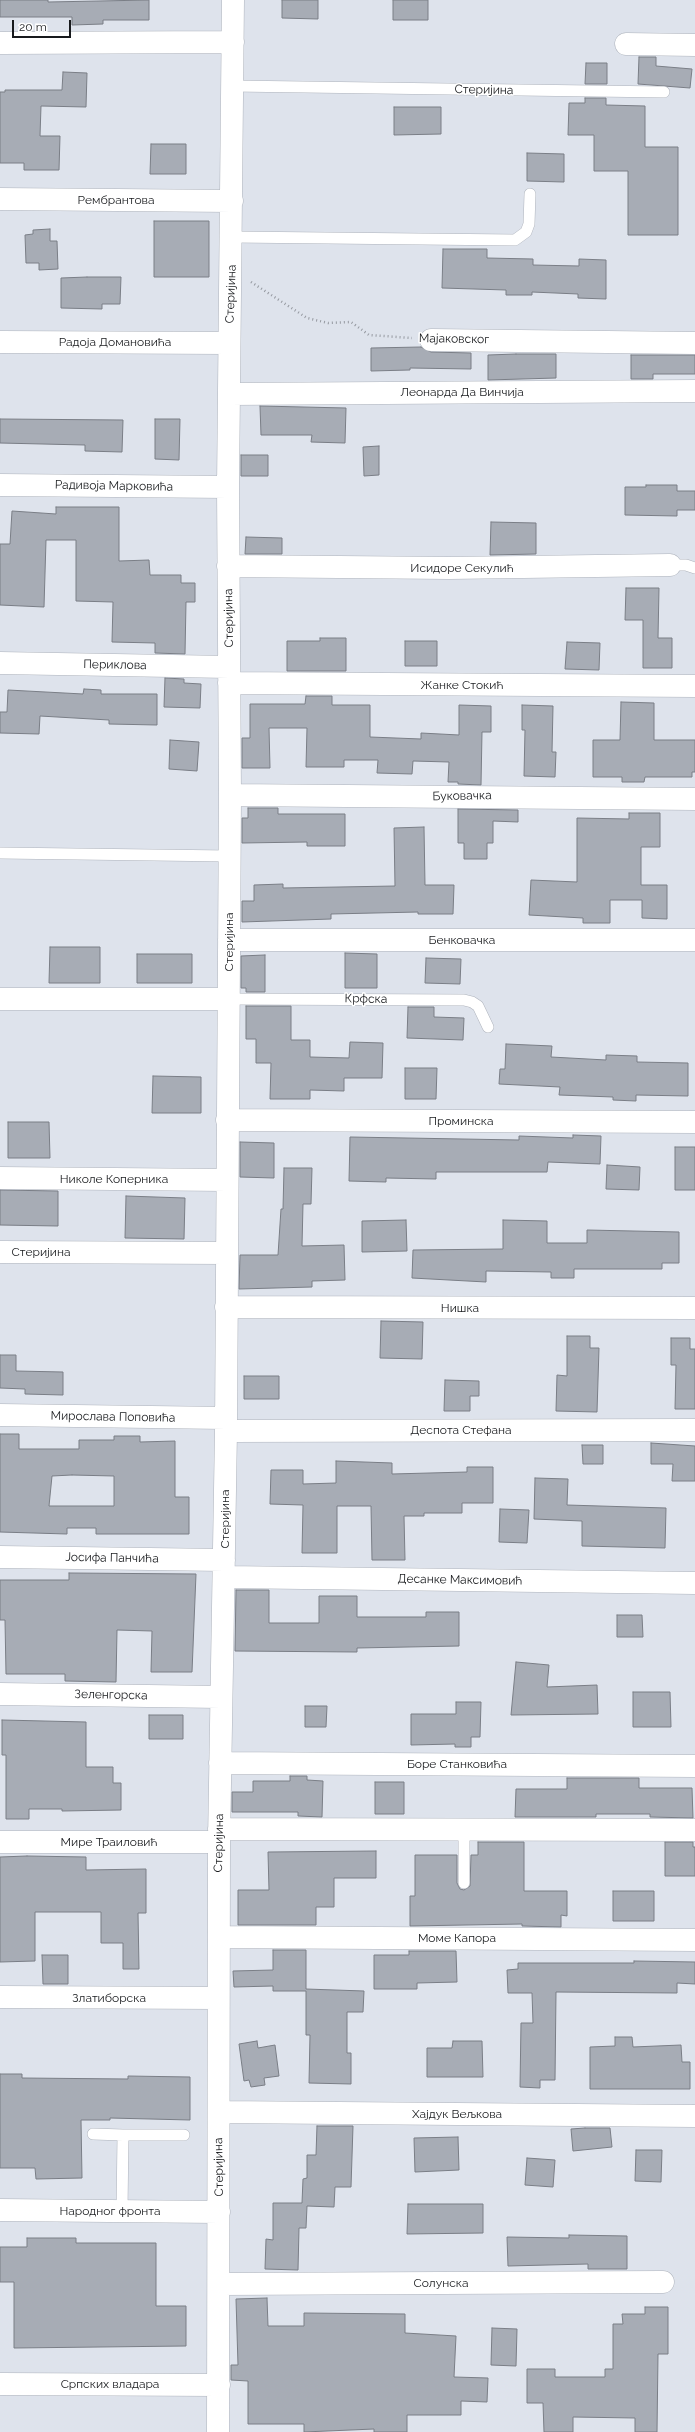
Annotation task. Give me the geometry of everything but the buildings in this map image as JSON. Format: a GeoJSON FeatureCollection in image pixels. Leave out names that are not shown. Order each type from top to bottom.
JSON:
{"type":"FeatureCollection","features":[{"type":"Feature","properties":{"kind":"street","name":"Стеријина"},"geometry":{"type":"LineString","coordinates":[[218,2432],[219,1835],[225,1568],[230,795],[228,487],[229,343],[232,270],[233,0]]}},
{"type":"Feature","properties":{"kind":"street"},"geometry":{"type":"LineString","coordinates":[[0,43],[233,42]]}},
{"type":"Feature","properties":{"kind":"street"},"geometry":{"type":"LineString","coordinates":[[626,44],[695,44]]}},
{"type":"Feature","properties":{"kind":"street","name":"Рембрантова"},"geometry":{"type":"LineString","coordinates":[[0,199],[232,201]]}},
{"type":"Feature","properties":{"kind":"street","name":"Мајаковског"},"geometry":{"type":"LineString","coordinates":[[431,340],[695,343]]}},
{"type":"Feature","properties":{"kind":"street","name":"Радоја Домановића"},"geometry":{"type":"LineString","coordinates":[[0,342],[229,343]]}},
{"type":"Feature","properties":{"kind":"street","name":"Леонарда Да Винчија"},"geometry":{"type":"LineString","coordinates":[[229,394],[695,391]]}},
{"type":"Feature","properties":{"kind":"street","name":"Радивоја Марковића"},"geometry":{"type":"LineString","coordinates":[[0,484],[228,487]]}},
{"type":"Feature","properties":{"kind":"street","name":"Исидоре Секулић"},"geometry":{"type":"LineString","coordinates":[[228,566],[449,568],[670,565]]}},
{"type":"Feature","properties":{"kind":"street","name":"Периклова"},"geometry":{"type":"LineString","coordinates":[[0,663],[229,675]]}},
{"type":"Feature","properties":{"kind":"street","name":"Жанке Стокић"},"geometry":{"type":"LineString","coordinates":[[229,675],[695,686]]}},
{"type":"Feature","properties":{"kind":"street","name":"Буковачка"},"geometry":{"type":"LineString","coordinates":[[230,795],[695,799]]}},
{"type":"Feature","properties":{"kind":"street","name":"Бенковачка"},"geometry":{"type":"LineString","coordinates":[[229,940],[695,940]]}},
{"type":"Feature","properties":{"kind":"street"},"geometry":{"type":"LineString","coordinates":[[0,999],[229,999]]}},
{"type":"Feature","properties":{"kind":"street","name":"Проминска"},"geometry":{"type":"LineString","coordinates":[[227,1120],[695,1122]]}},
{"type":"Feature","properties":{"kind":"street","name":"Николе Коперника"},"geometry":{"type":"LineString","coordinates":[[0,1178],[227,1180]]}},
{"type":"Feature","properties":{"kind":"street","name":"Стеријина"},"geometry":{"type":"LineString","coordinates":[[0,1252],[227,1253]]}},
{"type":"Feature","properties":{"kind":"street","name":"Нишка"},"geometry":{"type":"LineString","coordinates":[[226,1307],[695,1308]]}},
{"type":"Feature","properties":{"kind":"street","name":"Мирослава Поповића"},"geometry":{"type":"LineString","coordinates":[[0,1415],[226,1424]]}},
{"type":"Feature","properties":{"kind":"street","name":"Деспота Стефана"},"geometry":{"type":"LineString","coordinates":[[226,1424],[695,1430]]}},
{"type":"Feature","properties":{"kind":"street","name":"Јосифа Панчића"},"geometry":{"type":"LineString","coordinates":[[0,1557],[225,1568]]}},
{"type":"Feature","properties":{"kind":"street","name":"Десанке Максимовић"},"geometry":{"type":"LineString","coordinates":[[225,1568],[695,1584]]}},
{"type":"Feature","properties":{"kind":"street","name":"Зеленгорска"},"geometry":{"type":"LineString","coordinates":[[0,1694],[221,1697]]}},
{"type":"Feature","properties":{"kind":"street","name":"Боре Станковића"},"geometry":{"type":"LineString","coordinates":[[220,1763],[695,1766]]}},
{"type":"Feature","properties":{"kind":"street","name":"Мире Траиловић"},"geometry":{"type":"LineString","coordinates":[[0,1842],[219,1835],[464,1831],[695,1830]]}},
{"type":"Feature","properties":{"kind":"street","name":"Моме Капора"},"geometry":{"type":"LineString","coordinates":[[219,1937],[695,1940]]}},
{"type":"Feature","properties":{"kind":"street","name":"Златиборска"},"geometry":{"type":"LineString","coordinates":[[0,1997],[218,1998]]}},
{"type":"Feature","properties":{"kind":"street","name":"Хајдук Вељкова"},"geometry":{"type":"LineString","coordinates":[[218,2112],[695,2116]]}},
{"type":"Feature","properties":{"kind":"street","name":"Народног фронта"},"geometry":{"type":"LineString","coordinates":[[0,2210],[219,2212]]}},
{"type":"Feature","properties":{"kind":"street","name":"Солунска"},"geometry":{"type":"LineString","coordinates":[[219,2284],[663,2282]]}},
{"type":"Feature","properties":{"kind":"street","name":"Српских владара"},"geometry":{"type":"LineString","coordinates":[[0,2384],[219,2385]]}},
{"type":"Feature","properties":{"kind":"lane","name":"Стеријина"},"geometry":{"type":"LineString","coordinates":[[232,86],[664,92]]}},
{"type":"Feature","properties":{"kind":"lane"},"geometry":{"type":"LineString","coordinates":[[232,236],[515,240],[522,237],[528,224],[530,194]]}},
{"type":"Feature","properties":{"kind":"lane","name":"Исидоре Секулић"},"geometry":{"type":"LineString","coordinates":[[670,565],[686,565],[695,568]]}},
{"type":"Feature","properties":{"kind":"lane"},"geometry":{"type":"LineString","coordinates":[[0,853],[229,856]]}},
{"type":"Feature","properties":{"kind":"lane","name":"Крфска"},"geometry":{"type":"LineString","coordinates":[[229,999],[464,1000],[472,1002],[478,1006],[488,1027]]}},
{"type":"Feature","properties":{"kind":"lane"},"geometry":{"type":"LineString","coordinates":[[464,1831],[464,1884]]}},
{"type":"Feature","properties":{"kind":"lane"},"geometry":{"type":"LineString","coordinates":[[93,2134],[184,2136]]}},
{"type":"Feature","properties":{"kind":"lane"},"geometry":{"type":"LineString","coordinates":[[122,2211],[123,2135]]}},
{"type":"Feature","properties":{"kind":"path","name":"Мајаковског"},"geometry":{"type":"LineString","coordinates":[[232,270],[307,318],[328,323],[351,322],[369,335],[431,340]]}}]}
